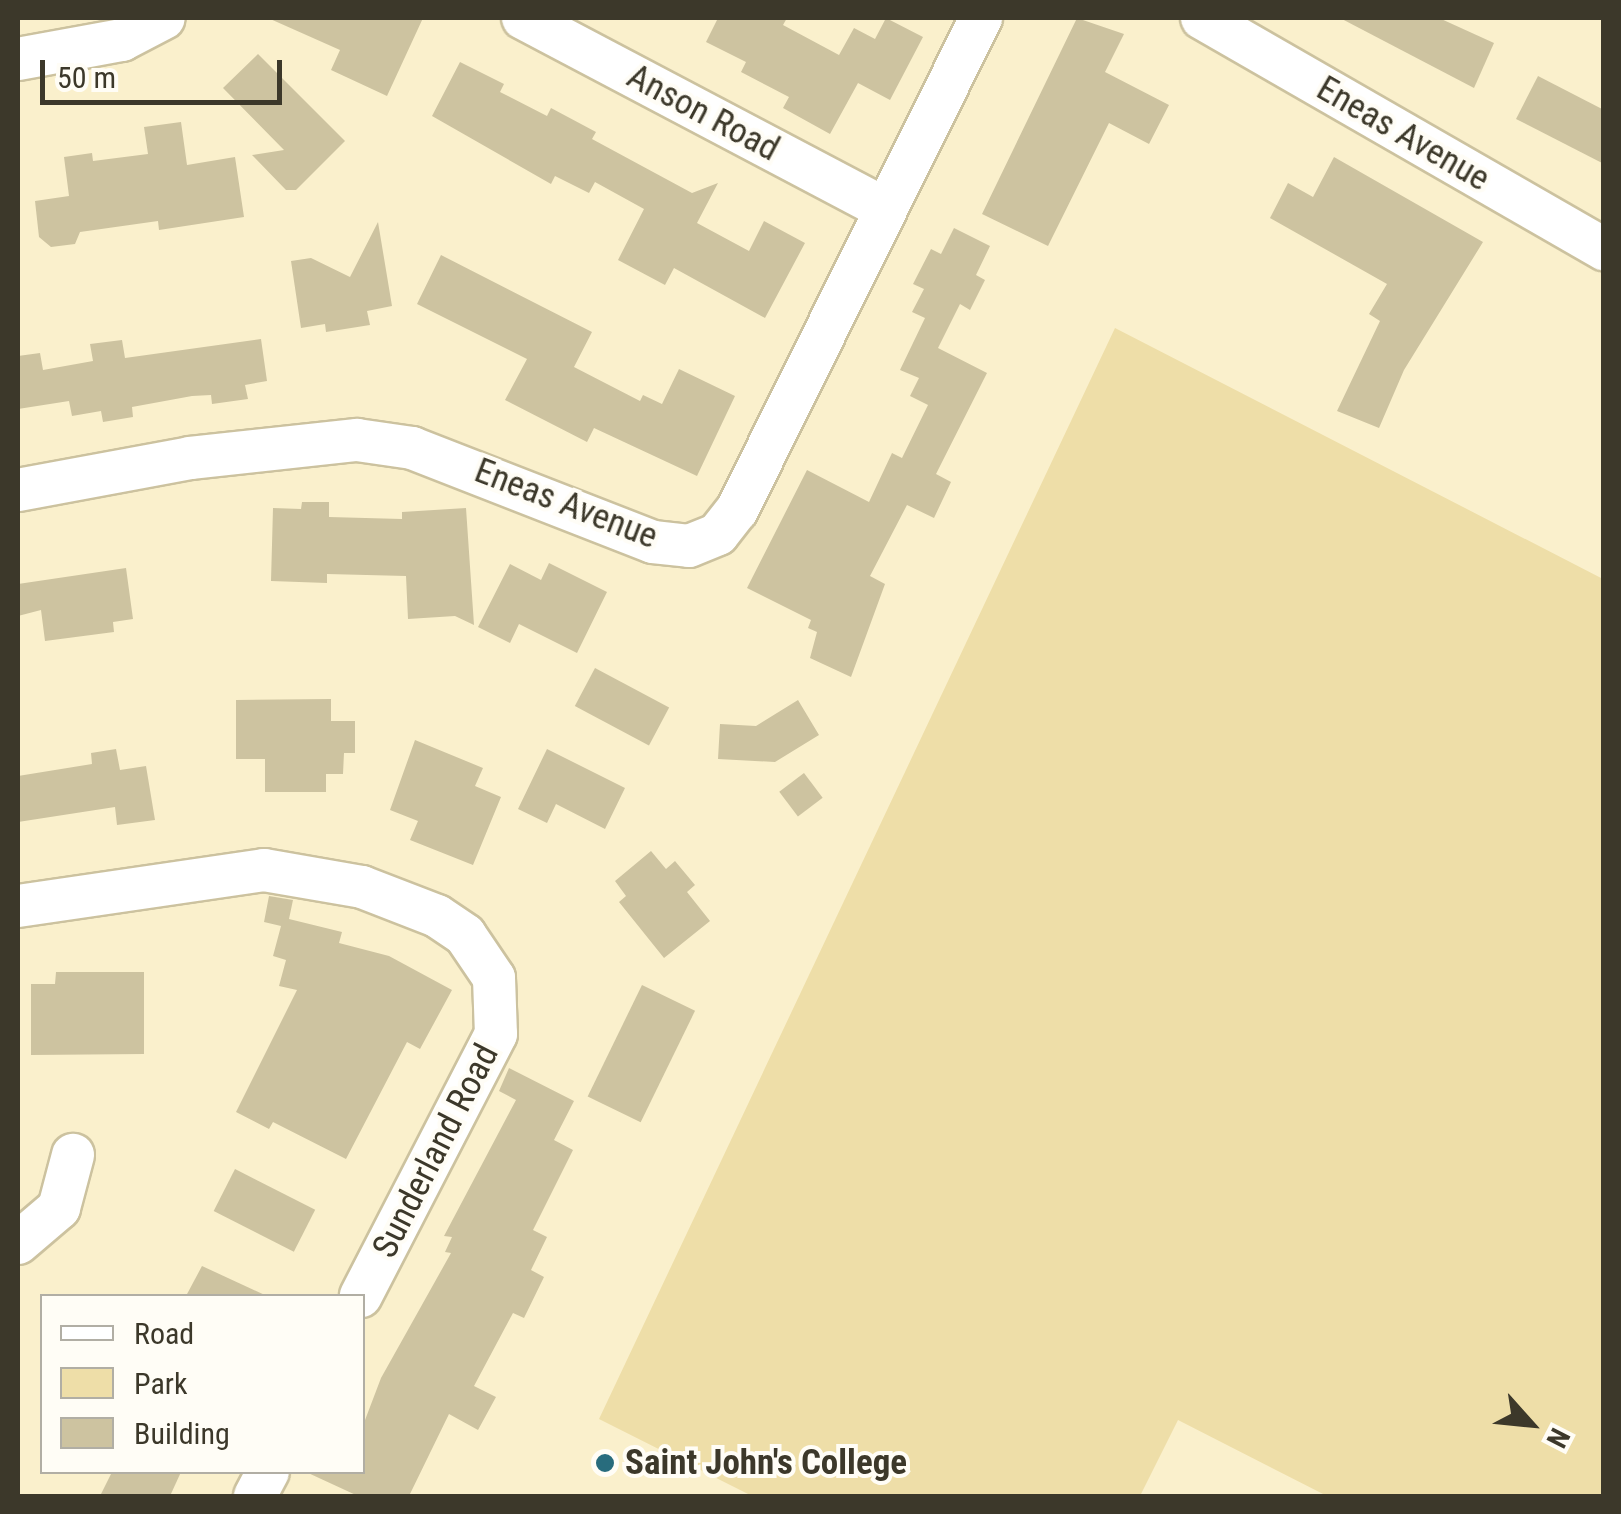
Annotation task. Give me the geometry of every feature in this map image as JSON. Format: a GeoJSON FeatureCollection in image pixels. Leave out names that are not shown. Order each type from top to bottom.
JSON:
{"type":"FeatureCollection","features":[{"type":"Feature","properties":{"kind":"street"},"geometry":{"type":"LineString","coordinates":[[18,59],[122,40],[164,18]]}},
{"type":"Feature","properties":{"kind":"street","name":"Anson Road"},"geometry":{"type":"LineString","coordinates":[[523,18],[884,208]]}},
{"type":"Feature","properties":{"kind":"street","name":"Eneas Avenue"},"geometry":{"type":"LineString","coordinates":[[18,490],[190,458],[357,440],[412,448],[652,542],[689,546],[718,534],[737,510],[981,18]]}},
{"type":"Feature","properties":{"kind":"street","name":"Eneas Avenue"},"geometry":{"type":"LineString","coordinates":[[1202,18],[1257,31],[1604,249]]}},
{"type":"Feature","properties":{"kind":"street","name":"Sunderland Road"},"geometry":{"type":"LineString","coordinates":[[18,906],[264,870],[362,887],[465,935],[494,978],[496,1034],[362,1294]]}},
{"type":"Feature","properties":{"kind":"street"},"geometry":{"type":"LineString","coordinates":[[18,1243],[59,1208],[73,1155]]}},
{"type":"Feature","properties":{"kind":"street"},"geometry":{"type":"LineString","coordinates":[[255,1496],[267,1474]]}},
{"type":"Feature","properties":{"kind":"green space"},"geometry":{"type":"Polygon","coordinates":[[[1115,328],[1603,579],[1603,1496],[1327,1496],[1178,1420],[1140,1496],[752,1496],[599,1419],[1115,328]]]}},
{"type":"Feature","properties":{"kind":"building"},"geometry":{"type":"Polygon","coordinates":[[[268,18],[423,18],[387,96],[331,70],[340,50],[268,18]]]}},
{"type":"Feature","properties":{"kind":"building"},"geometry":{"type":"Polygon","coordinates":[[[718,18],[787,18],[783,25],[839,55],[854,28],[875,39],[886,18],[923,37],[890,100],[858,83],[830,134],[783,108],[789,97],[741,72],[746,62],[706,42],[718,18]]]}},
{"type":"Feature","properties":{"kind":"building"},"geometry":{"type":"Polygon","coordinates":[[[1077,18],[1124,34],[1105,72],[1169,105],[1149,144],[1109,123],[1048,246],[982,214],[1077,18]]]}},
{"type":"Feature","properties":{"kind":"building"},"geometry":{"type":"Polygon","coordinates":[[[1340,18],[1439,18],[1494,43],[1474,88],[1340,18]]]}},
{"type":"Feature","properties":{"kind":"building"},"geometry":{"type":"Polygon","coordinates":[[[258,54],[345,141],[296,190],[286,190],[252,155],[284,150],[223,88],[258,54]]]}},
{"type":"Feature","properties":{"kind":"building"},"geometry":{"type":"Polygon","coordinates":[[[460,62],[504,84],[500,92],[547,116],[551,108],[596,132],[592,139],[692,193],[718,183],[697,223],[749,251],[764,221],[805,243],[765,318],[674,268],[665,285],[618,260],[644,209],[595,182],[589,193],[555,176],[551,184],[432,116],[460,62]]]}},
{"type":"Feature","properties":{"kind":"building"},"geometry":{"type":"Polygon","coordinates":[[[1538,76],[1604,110],[1604,164],[1516,119],[1538,76]]]}},
{"type":"Feature","properties":{"kind":"building"},"geometry":{"type":"Polygon","coordinates":[[[181,122],[187,165],[235,157],[244,217],[159,230],[158,221],[80,232],[75,244],[51,247],[39,237],[35,201],[69,196],[64,157],[92,153],[93,161],[148,154],[144,127],[181,122]]]}},
{"type":"Feature","properties":{"kind":"building"},"geometry":{"type":"Polygon","coordinates":[[[1334,157],[1483,242],[1404,370],[1379,428],[1337,411],[1380,321],[1369,314],[1387,284],[1270,218],[1288,183],[1313,197],[1334,157]]]}},
{"type":"Feature","properties":{"kind":"building"},"geometry":{"type":"Polygon","coordinates":[[[378,222],[392,306],[367,311],[370,325],[326,332],[325,324],[301,328],[291,261],[311,258],[350,277],[378,222]]]}},
{"type":"Feature","properties":{"kind":"building"},"geometry":{"type":"Polygon","coordinates":[[[954,228],[990,246],[976,275],[985,280],[970,310],[960,304],[938,348],[987,373],[936,474],[951,482],[934,518],[907,505],[870,576],[885,584],[851,677],[810,658],[817,632],[808,628],[811,620],[747,588],[807,470],[869,502],[892,453],[902,458],[928,405],[910,396],[919,378],[900,370],[925,318],[912,312],[924,289],[913,284],[931,249],[941,254],[954,228]]]}},
{"type":"Feature","properties":{"kind":"building"},"geometry":{"type":"Polygon","coordinates":[[[441,255],[592,332],[574,367],[640,401],[643,395],[662,404],[679,369],[735,396],[697,476],[594,428],[587,442],[505,400],[527,359],[417,304],[441,255]]]}},
{"type":"Feature","properties":{"kind":"building"},"geometry":{"type":"Polygon","coordinates":[[[261,339],[267,381],[245,385],[248,399],[212,404],[211,395],[192,396],[132,407],[133,417],[103,422],[101,411],[72,416],[69,401],[18,409],[18,356],[40,353],[43,370],[93,361],[90,344],[122,340],[125,358],[261,339]]]}},
{"type":"Feature","properties":{"kind":"building"},"geometry":{"type":"Polygon","coordinates":[[[302,502],[329,502],[329,517],[402,519],[402,512],[466,508],[474,625],[455,616],[408,619],[406,576],[327,574],[327,583],[271,581],[273,508],[301,509],[302,502]]]}},
{"type":"Feature","properties":{"kind":"building"},"geometry":{"type":"Polygon","coordinates":[[[549,563],[607,592],[577,653],[519,624],[510,643],[478,627],[510,564],[541,580],[549,563]]]}},
{"type":"Feature","properties":{"kind":"building"},"geometry":{"type":"Polygon","coordinates":[[[126,568],[133,619],[113,622],[114,632],[45,641],[41,610],[18,616],[18,584],[126,568]]]}},
{"type":"Feature","properties":{"kind":"building"},"geometry":{"type":"Polygon","coordinates":[[[595,668],[669,707],[649,745],[575,706],[595,668]]]}},
{"type":"Feature","properties":{"kind":"building"},"geometry":{"type":"Polygon","coordinates":[[[331,699],[331,721],[355,721],[355,753],[344,753],[343,774],[326,774],[326,792],[265,792],[265,759],[236,759],[236,700],[331,699]]]}},
{"type":"Feature","properties":{"kind":"building"},"geometry":{"type":"Polygon","coordinates":[[[798,700],[819,735],[775,762],[718,759],[720,724],[756,726],[798,700]]]}},
{"type":"Feature","properties":{"kind":"building"},"geometry":{"type":"Polygon","coordinates":[[[415,740],[483,768],[475,786],[501,797],[473,865],[410,840],[418,821],[390,810],[415,740]]]}},
{"type":"Feature","properties":{"kind":"building"},"geometry":{"type":"Polygon","coordinates":[[[116,749],[120,770],[146,766],[155,820],[117,825],[115,807],[18,822],[18,776],[92,764],[91,753],[116,749]]]}},
{"type":"Feature","properties":{"kind":"building"},"geometry":{"type":"Polygon","coordinates":[[[547,749],[625,788],[605,829],[556,804],[547,823],[518,809],[547,749]]]}},
{"type":"Feature","properties":{"kind":"building"},"geometry":{"type":"Polygon","coordinates":[[[804,773],[823,798],[798,816],[779,792],[804,773]]]}},
{"type":"Feature","properties":{"kind":"building"},"geometry":{"type":"Polygon","coordinates":[[[651,851],[666,869],[675,861],[695,885],[687,892],[710,921],[664,958],[619,902],[626,896],[615,881],[651,851]]]}},
{"type":"Feature","properties":{"kind":"building"},"geometry":{"type":"Polygon","coordinates":[[[269,896],[293,900],[289,919],[342,932],[339,943],[389,956],[452,990],[420,1049],[407,1042],[346,1159],[273,1122],[269,1129],[236,1112],[297,990],[279,986],[286,960],[273,956],[281,926],[264,922],[269,896]]]}},
{"type":"Feature","properties":{"kind":"building"},"geometry":{"type":"Polygon","coordinates":[[[56,972],[144,972],[144,1054],[31,1055],[31,984],[55,984],[56,972]]]}},
{"type":"Feature","properties":{"kind":"building"},"geometry":{"type":"Polygon","coordinates":[[[642,985],[695,1011],[641,1122],[588,1096],[642,985]]]}},
{"type":"Feature","properties":{"kind":"building"},"geometry":{"type":"Polygon","coordinates":[[[509,1068],[574,1101],[554,1140],[573,1150],[533,1230],[547,1237],[531,1270],[544,1277],[524,1318],[513,1313],[474,1386],[496,1397],[478,1430],[449,1414],[409,1496],[358,1496],[310,1474],[365,1474],[365,1420],[381,1378],[451,1253],[445,1252],[452,1237],[444,1236],[516,1100],[499,1091],[509,1068]]]}},
{"type":"Feature","properties":{"kind":"building"},"geometry":{"type":"Polygon","coordinates":[[[235,1169],[315,1210],[294,1252],[214,1211],[235,1169]]]}},
{"type":"Feature","properties":{"kind":"building"},"geometry":{"type":"Polygon","coordinates":[[[202,1266],[263,1294],[187,1294],[202,1266]]]}},
{"type":"Feature","properties":{"kind":"building"},"geometry":{"type":"Polygon","coordinates":[[[111,1474],[180,1474],[170,1496],[100,1496],[111,1474]]]}},
{"type":"Feature","properties":{"kind":"place","name":"Saint John's College"},"geometry":{"type":"Point","coordinates":[605,1463]}}]}
